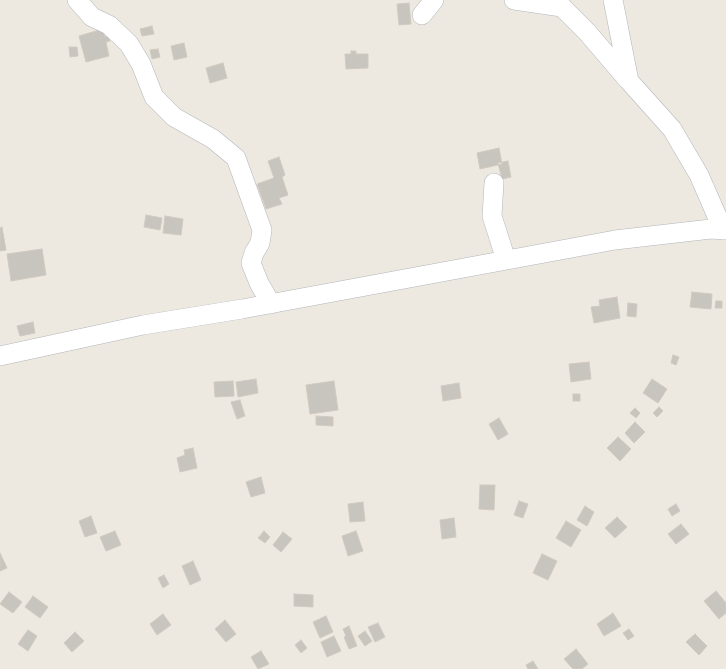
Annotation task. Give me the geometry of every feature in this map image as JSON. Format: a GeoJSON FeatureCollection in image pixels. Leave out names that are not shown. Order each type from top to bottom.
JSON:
{"type":"FeatureCollection","features":[{"type":"Feature","properties":{"kind":"street"},"geometry":{"type":"LineString","coordinates":[[76,0],[92,17],[109,25],[129,44],[140,64],[154,97],[174,117],[213,139],[236,158],[262,230],[260,243],[254,253],[251,263],[259,283],[271,304]]}},
{"type":"Feature","properties":{"kind":"street"},"geometry":{"type":"LineString","coordinates":[[422,15],[434,0]]}},
{"type":"Feature","properties":{"kind":"street"},"geometry":{"type":"LineString","coordinates":[[0,356],[144,326],[615,240],[711,229],[724,230],[699,175],[672,129],[587,32],[560,4],[514,0]]}},
{"type":"Feature","properties":{"kind":"street"},"geometry":{"type":"LineString","coordinates":[[613,0],[629,81]]}},
{"type":"Feature","properties":{"kind":"street"},"geometry":{"type":"LineString","coordinates":[[494,183],[492,216],[506,260]]}},
{"type":"Feature","properties":{"kind":"building"},"geometry":{"type":"Polygon","coordinates":[[[409,3],[411,24],[399,25],[397,4],[409,3]]]}},
{"type":"Feature","properties":{"kind":"building"},"geometry":{"type":"Polygon","coordinates":[[[152,26],[154,34],[142,36],[140,29],[152,26]]]}},
{"type":"Feature","properties":{"kind":"building"},"geometry":{"type":"Polygon","coordinates":[[[103,29],[105,37],[109,36],[110,41],[106,42],[109,56],[86,62],[79,36],[103,29]]]}},
{"type":"Feature","properties":{"kind":"building"},"geometry":{"type":"Polygon","coordinates":[[[184,43],[187,57],[174,60],[171,46],[184,43]]]}},
{"type":"Feature","properties":{"kind":"building"},"geometry":{"type":"Polygon","coordinates":[[[69,47],[77,47],[78,56],[70,57],[69,47]]]}},
{"type":"Feature","properties":{"kind":"building"},"geometry":{"type":"Polygon","coordinates":[[[158,49],[160,57],[152,59],[150,50],[158,49]]]}},
{"type":"Feature","properties":{"kind":"building"},"geometry":{"type":"Polygon","coordinates":[[[351,51],[356,51],[356,54],[368,54],[368,68],[346,69],[345,54],[351,54],[351,51]]]}},
{"type":"Feature","properties":{"kind":"building"},"geometry":{"type":"Polygon","coordinates":[[[223,63],[227,78],[210,83],[206,68],[223,63]]]}},
{"type":"Feature","properties":{"kind":"building"},"geometry":{"type":"Polygon","coordinates":[[[499,148],[502,164],[480,169],[477,153],[499,148]]]}},
{"type":"Feature","properties":{"kind":"building"},"geometry":{"type":"Polygon","coordinates":[[[279,157],[285,175],[282,177],[288,195],[279,198],[282,204],[266,209],[257,184],[274,178],[268,161],[279,157]]]}},
{"type":"Feature","properties":{"kind":"building"},"geometry":{"type":"Polygon","coordinates":[[[508,161],[511,177],[502,179],[498,163],[508,161]]]}},
{"type":"Feature","properties":{"kind":"building"},"geometry":{"type":"Polygon","coordinates":[[[146,215],[162,218],[160,230],[144,227],[146,215]]]}},
{"type":"Feature","properties":{"kind":"building"},"geometry":{"type":"Polygon","coordinates":[[[165,216],[183,219],[181,235],[163,233],[165,216]]]}},
{"type":"Feature","properties":{"kind":"building"},"geometry":{"type":"Polygon","coordinates":[[[2,227],[6,250],[0,251],[0,228],[2,227]]]}},
{"type":"Feature","properties":{"kind":"building"},"geometry":{"type":"Polygon","coordinates":[[[42,249],[46,275],[11,281],[7,254],[42,249]]]}},
{"type":"Feature","properties":{"kind":"building"},"geometry":{"type":"Polygon","coordinates":[[[692,292],[712,294],[711,309],[690,307],[692,292]]]}},
{"type":"Feature","properties":{"kind":"building"},"geometry":{"type":"Polygon","coordinates":[[[617,297],[620,318],[594,323],[591,307],[600,306],[599,300],[617,297]]]}},
{"type":"Feature","properties":{"kind":"building"},"geometry":{"type":"Polygon","coordinates":[[[716,301],[722,301],[722,308],[715,308],[716,301]]]}},
{"type":"Feature","properties":{"kind":"building"},"geometry":{"type":"Polygon","coordinates":[[[628,303],[637,304],[636,317],[627,316],[628,303]]]}},
{"type":"Feature","properties":{"kind":"building"},"geometry":{"type":"Polygon","coordinates":[[[33,322],[35,333],[20,336],[17,326],[33,322]]]}},
{"type":"Feature","properties":{"kind":"building"},"geometry":{"type":"Polygon","coordinates":[[[673,355],[679,357],[676,365],[671,363],[673,355]]]}},
{"type":"Feature","properties":{"kind":"building"},"geometry":{"type":"Polygon","coordinates":[[[589,362],[591,379],[571,382],[569,364],[589,362]]]}},
{"type":"Feature","properties":{"kind":"building"},"geometry":{"type":"Polygon","coordinates":[[[256,379],[258,393],[238,397],[236,382],[256,379]]]}},
{"type":"Feature","properties":{"kind":"building"},"geometry":{"type":"Polygon","coordinates":[[[652,379],[667,389],[658,403],[643,393],[652,379]]]}},
{"type":"Feature","properties":{"kind":"building"},"geometry":{"type":"Polygon","coordinates":[[[233,381],[234,396],[215,397],[214,382],[233,381]]]}},
{"type":"Feature","properties":{"kind":"building"},"geometry":{"type":"Polygon","coordinates":[[[334,381],[338,410],[310,414],[306,385],[334,381]]]}},
{"type":"Feature","properties":{"kind":"building"},"geometry":{"type":"Polygon","coordinates":[[[459,383],[461,398],[443,401],[441,386],[459,383]]]}},
{"type":"Feature","properties":{"kind":"building"},"geometry":{"type":"Polygon","coordinates":[[[573,394],[580,394],[580,401],[573,401],[573,394]]]}},
{"type":"Feature","properties":{"kind":"building"},"geometry":{"type":"Polygon","coordinates":[[[240,400],[245,416],[237,419],[231,402],[240,400]]]}},
{"type":"Feature","properties":{"kind":"building"},"geometry":{"type":"Polygon","coordinates":[[[659,407],[663,411],[657,417],[653,413],[659,407]]]}},
{"type":"Feature","properties":{"kind":"building"},"geometry":{"type":"Polygon","coordinates":[[[635,408],[640,413],[636,418],[630,413],[635,408]]]}},
{"type":"Feature","properties":{"kind":"building"},"geometry":{"type":"Polygon","coordinates":[[[316,416],[333,417],[333,426],[316,425],[316,416]]]}},
{"type":"Feature","properties":{"kind":"building"},"geometry":{"type":"Polygon","coordinates":[[[499,418],[508,434],[498,440],[489,424],[499,418]]]}},
{"type":"Feature","properties":{"kind":"building"},"geometry":{"type":"Polygon","coordinates":[[[635,422],[645,432],[634,443],[625,433],[635,422]]]}},
{"type":"Feature","properties":{"kind":"building"},"geometry":{"type":"Polygon","coordinates":[[[618,437],[631,449],[620,461],[607,448],[618,437]]]}},
{"type":"Feature","properties":{"kind":"building"},"geometry":{"type":"Polygon","coordinates":[[[193,448],[197,468],[180,472],[177,458],[185,455],[184,450],[193,448]]]}},
{"type":"Feature","properties":{"kind":"building"},"geometry":{"type":"Polygon","coordinates":[[[261,477],[265,493],[251,497],[246,482],[261,477]]]}},
{"type":"Feature","properties":{"kind":"building"},"geometry":{"type":"Polygon","coordinates":[[[480,485],[495,485],[494,510],[479,509],[480,485]]]}},
{"type":"Feature","properties":{"kind":"building"},"geometry":{"type":"Polygon","coordinates":[[[519,501],[528,504],[523,518],[514,515],[519,501]]]}},
{"type":"Feature","properties":{"kind":"building"},"geometry":{"type":"Polygon","coordinates":[[[363,502],[365,521],[350,522],[348,504],[363,502]]]}},
{"type":"Feature","properties":{"kind":"building"},"geometry":{"type":"Polygon","coordinates":[[[676,504],[680,511],[672,516],[668,509],[676,504]]]}},
{"type":"Feature","properties":{"kind":"building"},"geometry":{"type":"Polygon","coordinates":[[[585,506],[594,512],[587,526],[577,520],[585,506]]]}},
{"type":"Feature","properties":{"kind":"building"},"geometry":{"type":"Polygon","coordinates":[[[91,516],[97,533],[85,537],[79,521],[91,516]]]}},
{"type":"Feature","properties":{"kind":"building"},"geometry":{"type":"Polygon","coordinates":[[[617,517],[627,527],[615,538],[605,528],[617,517]]]}},
{"type":"Feature","properties":{"kind":"building"},"geometry":{"type":"Polygon","coordinates":[[[454,518],[456,537],[442,539],[440,520],[454,518]]]}},
{"type":"Feature","properties":{"kind":"building"},"geometry":{"type":"Polygon","coordinates":[[[566,521],[581,530],[571,547],[556,538],[566,521]]]}},
{"type":"Feature","properties":{"kind":"building"},"geometry":{"type":"Polygon","coordinates":[[[681,524],[689,534],[676,544],[668,534],[681,524]]]}},
{"type":"Feature","properties":{"kind":"building"},"geometry":{"type":"Polygon","coordinates":[[[115,531],[121,545],[106,551],[100,537],[115,531]]]}},
{"type":"Feature","properties":{"kind":"building"},"geometry":{"type":"Polygon","coordinates":[[[264,531],[270,537],[265,543],[258,538],[264,531]]]}},
{"type":"Feature","properties":{"kind":"building"},"geometry":{"type":"Polygon","coordinates":[[[356,531],[363,551],[348,556],[342,536],[356,531]]]}},
{"type":"Feature","properties":{"kind":"building"},"geometry":{"type":"Polygon","coordinates":[[[283,532],[292,539],[281,552],[273,545],[283,532]]]}},
{"type":"Feature","properties":{"kind":"building"},"geometry":{"type":"Polygon","coordinates":[[[0,553],[7,568],[0,571],[0,553]]]}},
{"type":"Feature","properties":{"kind":"building"},"geometry":{"type":"Polygon","coordinates":[[[542,554],[557,561],[548,580],[533,573],[542,554]]]}},
{"type":"Feature","properties":{"kind":"building"},"geometry":{"type":"Polygon","coordinates":[[[193,561],[201,580],[190,585],[182,566],[193,561]]]}},
{"type":"Feature","properties":{"kind":"building"},"geometry":{"type":"Polygon","coordinates":[[[164,575],[169,584],[163,588],[158,578],[164,575]]]}},
{"type":"Feature","properties":{"kind":"building"},"geometry":{"type":"Polygon","coordinates":[[[716,591],[726,603],[726,613],[719,619],[704,601],[716,591]]]}},
{"type":"Feature","properties":{"kind":"building"},"geometry":{"type":"Polygon","coordinates":[[[9,592],[22,602],[13,613],[0,604],[9,592]]]}},
{"type":"Feature","properties":{"kind":"building"},"geometry":{"type":"Polygon","coordinates":[[[294,594],[313,595],[313,607],[294,606],[294,594]]]}},
{"type":"Feature","properties":{"kind":"building"},"geometry":{"type":"Polygon","coordinates":[[[33,596],[48,607],[40,618],[25,607],[33,596]]]}},
{"type":"Feature","properties":{"kind":"building"},"geometry":{"type":"Polygon","coordinates":[[[613,613],[621,626],[604,636],[597,624],[613,613]]]}},
{"type":"Feature","properties":{"kind":"building"},"geometry":{"type":"Polygon","coordinates":[[[163,614],[171,625],[157,635],[150,624],[163,614]]]}},
{"type":"Feature","properties":{"kind":"building"},"geometry":{"type":"Polygon","coordinates":[[[326,616],[333,632],[320,638],[313,622],[326,616]]]}},
{"type":"Feature","properties":{"kind":"building"},"geometry":{"type":"Polygon","coordinates":[[[225,620],[236,634],[226,642],[215,629],[225,620]]]}},
{"type":"Feature","properties":{"kind":"building"},"geometry":{"type":"Polygon","coordinates":[[[378,623],[385,637],[375,642],[368,627],[378,623]]]}},
{"type":"Feature","properties":{"kind":"building"},"geometry":{"type":"Polygon","coordinates":[[[349,626],[357,646],[349,649],[344,637],[346,636],[343,629],[349,626]]]}},
{"type":"Feature","properties":{"kind":"building"},"geometry":{"type":"Polygon","coordinates":[[[629,629],[634,636],[628,640],[623,633],[629,629]]]}},
{"type":"Feature","properties":{"kind":"building"},"geometry":{"type":"Polygon","coordinates":[[[28,630],[37,636],[28,651],[18,644],[28,630]]]}},
{"type":"Feature","properties":{"kind":"building"},"geometry":{"type":"Polygon","coordinates":[[[365,631],[372,641],[365,646],[358,636],[365,631]]]}},
{"type":"Feature","properties":{"kind":"building"},"geometry":{"type":"Polygon","coordinates":[[[75,632],[84,641],[72,652],[64,643],[75,632]]]}},
{"type":"Feature","properties":{"kind":"building"},"geometry":{"type":"Polygon","coordinates":[[[695,634],[707,646],[699,655],[686,642],[695,634]]]}},
{"type":"Feature","properties":{"kind":"building"},"geometry":{"type":"Polygon","coordinates":[[[334,636],[341,651],[327,657],[321,642],[334,636]]]}},
{"type":"Feature","properties":{"kind":"building"},"geometry":{"type":"Polygon","coordinates":[[[301,640],[307,648],[301,653],[295,645],[301,640]]]}},
{"type":"Feature","properties":{"kind":"building"},"geometry":{"type":"Polygon","coordinates":[[[576,649],[588,664],[582,669],[573,669],[564,659],[576,649]]]}},
{"type":"Feature","properties":{"kind":"building"},"geometry":{"type":"Polygon","coordinates":[[[261,651],[269,664],[258,669],[251,657],[261,651]]]}},
{"type":"Feature","properties":{"kind":"building"},"geometry":{"type":"Polygon","coordinates":[[[533,661],[538,669],[528,669],[526,665],[533,661]]]}}]}
